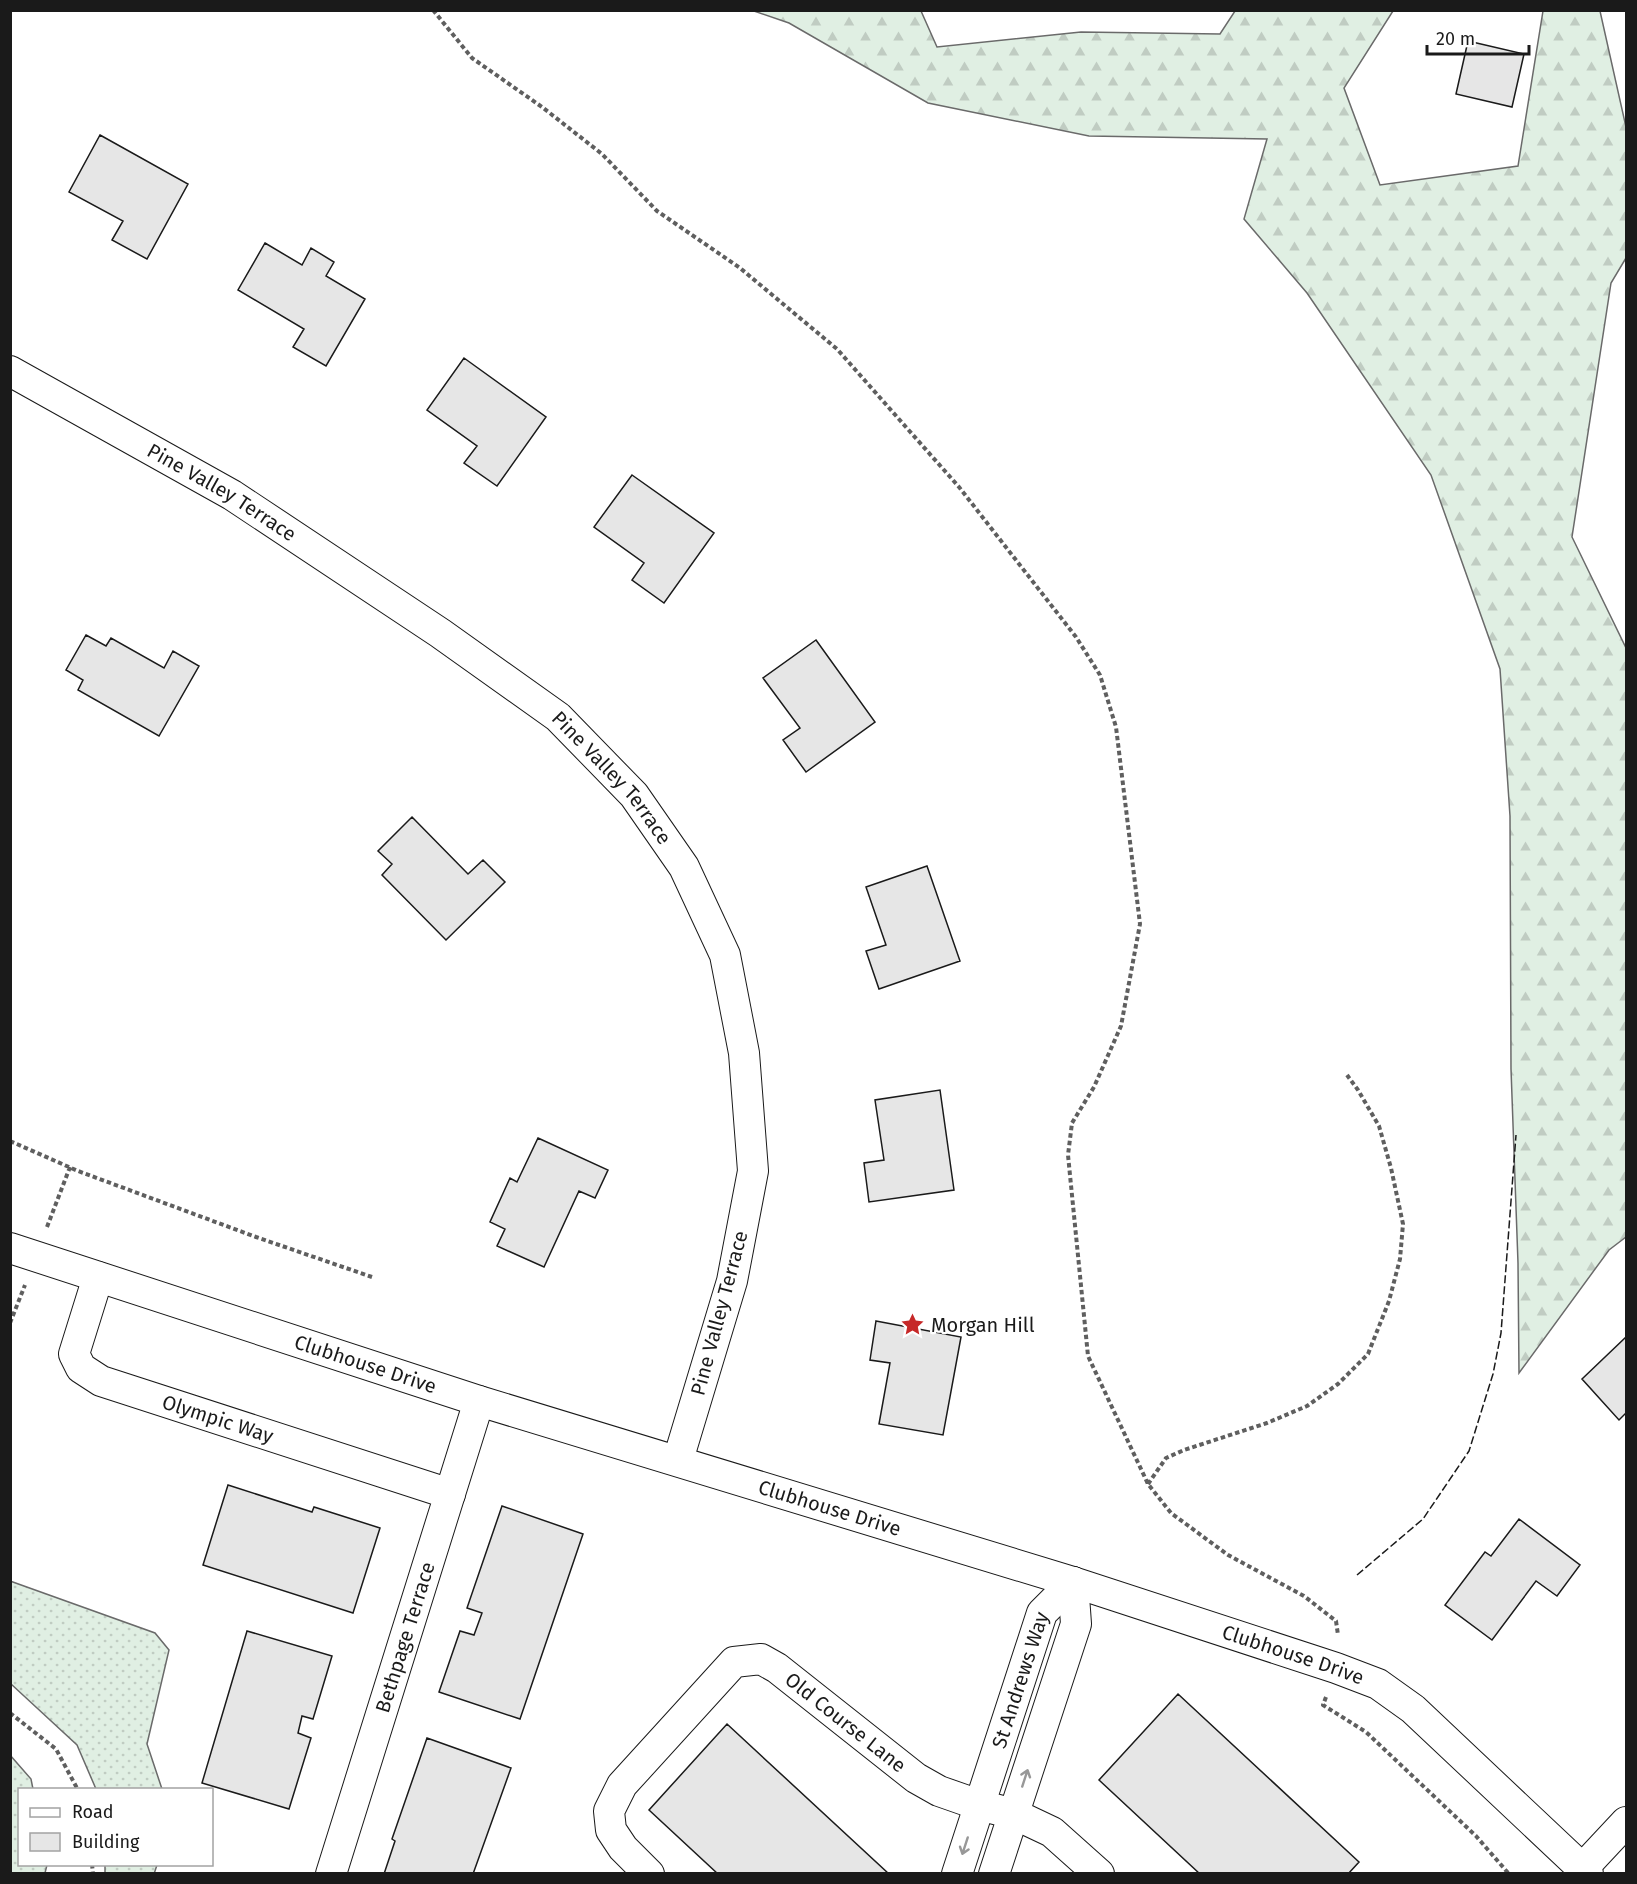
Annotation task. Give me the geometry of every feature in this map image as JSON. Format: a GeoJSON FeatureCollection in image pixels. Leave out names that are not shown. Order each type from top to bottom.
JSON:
{"type":"FeatureCollection","features":[{"type":"Feature","properties":{"kind":"street","name":"Pine Valley Terrace"},"geometry":{"type":"LineString","coordinates":[[10,371],[232,495],[440,633],[558,717],[634,795],[684,867],[724,955],[744,1053],[753,1171],[732,1281],[678,1460]]}},
{"type":"Feature","properties":{"kind":"street","name":"Clubhouse Drive"},"geometry":{"type":"LineString","coordinates":[[10,1248],[479,1401],[1073,1582],[1336,1668],[1378,1684],[1413,1709],[1586,1871]]}},
{"type":"Feature","properties":{"kind":"street","name":"Olympic Way"},"geometry":{"type":"LineString","coordinates":[[98,1277],[75,1354],[81,1368],[122,1388],[450,1494]]}},
{"type":"Feature","properties":{"kind":"street","name":"Bethpage Terrace"},"geometry":{"type":"LineString","coordinates":[[331,1874],[479,1401]]}},
{"type":"Feature","properties":{"kind":"street","name":"St Andrews Way"},"geometry":{"type":"LineString","coordinates":[[957,1874],[1042,1613],[1073,1582]]}},
{"type":"Feature","properties":{"kind":"street","name":"St Andrews Way"},"geometry":{"type":"LineString","coordinates":[[994,1874],[1076,1624],[1073,1582]]}},
{"type":"Feature","properties":{"kind":"street","name":"Old Course Lane"},"geometry":{"type":"LineString","coordinates":[[649,1874],[623,1848],[611,1830],[609,1811],[622,1785],[735,1662],[761,1659],[777,1668],[916,1778],[939,1791],[978,1805],[1014,1814],[1052,1832],[1099,1874]]}},
{"type":"Feature","properties":{"kind":"street"},"geometry":{"type":"LineString","coordinates":[[1586,1871],[1626,1822]]}},
{"type":"Feature","properties":{"kind":"path"},"geometry":{"type":"LineString","coordinates":[[434,10],[472,58],[542,107],[602,154],[657,212],[740,268],[837,349],[959,487],[1076,637],[1100,675],[1116,727],[1140,924],[1121,1026],[1094,1087],[1072,1123],[1068,1155],[1088,1356],[1148,1484],[1171,1513],[1228,1555],[1304,1596],[1336,1621],[1340,1658],[1323,1705],[1366,1732],[1476,1836],[1509,1874]]}},
{"type":"Feature","properties":{"kind":"path"},"geometry":{"type":"LineString","coordinates":[[1148,1484],[1166,1458],[1307,1406],[1338,1384],[1368,1354],[1395,1280],[1404,1224],[1379,1126],[1347,1075]]}},
{"type":"Feature","properties":{"kind":"path"},"geometry":{"type":"LineString","coordinates":[[10,1141],[78,1171],[372,1277]]}},
{"type":"Feature","properties":{"kind":"path"},"geometry":{"type":"LineString","coordinates":[[10,1713],[56,1749],[77,1788]]}},
{"type":"Feature","properties":{"kind":"green space"},"geometry":{"type":"Polygon","coordinates":[[[754,11],[921,11],[937,47],[1081,32],[1220,34],[1235,11],[1393,11],[1344,88],[1380,185],[1518,166],[1543,11],[1600,11],[1626,127],[1626,258],[1611,283],[1572,537],[1626,648],[1626,1237],[1609,1250],[1519,1373],[1518,1263],[1511,1069],[1510,816],[1500,669],[1431,475],[1307,293],[1244,219],[1267,139],[1089,136],[928,103],[789,23],[754,11]]]}},
{"type":"Feature","properties":{"kind":"green space"},"geometry":{"type":"Polygon","coordinates":[[[10,1581],[155,1633],[169,1650],[147,1744],[162,1788],[96,1788],[77,1745],[11,1684],[10,1581]]]}},
{"type":"Feature","properties":{"kind":"green space"},"geometry":{"type":"Polygon","coordinates":[[[10,1755],[31,1779],[33,1788],[18,1788],[18,1866],[47,1866],[45,1873],[11,1873],[10,1755]]]}},
{"type":"Feature","properties":{"kind":"green space"},"geometry":{"type":"Polygon","coordinates":[[[105,1866],[157,1866],[154,1874],[105,1873],[105,1866]]]}},
{"type":"Feature","properties":{"kind":"building"},"geometry":{"type":"Polygon","coordinates":[[[1468,41],[1524,54],[1512,107],[1456,94],[1468,41]]]}},
{"type":"Feature","properties":{"kind":"building"},"geometry":{"type":"Polygon","coordinates":[[[100,135],[188,184],[147,259],[112,240],[123,221],[69,192],[100,135]]]}},
{"type":"Feature","properties":{"kind":"building"},"geometry":{"type":"Polygon","coordinates":[[[265,243],[302,265],[311,248],[334,262],[326,276],[365,299],[326,366],[293,347],[304,329],[238,290],[265,243]]]}},
{"type":"Feature","properties":{"kind":"building"},"geometry":{"type":"Polygon","coordinates":[[[464,358],[546,417],[497,486],[464,463],[477,446],[427,410],[464,358]]]}},
{"type":"Feature","properties":{"kind":"building"},"geometry":{"type":"Polygon","coordinates":[[[632,475],[714,533],[664,603],[632,580],[644,563],[594,527],[632,475]]]}},
{"type":"Feature","properties":{"kind":"building"},"geometry":{"type":"Polygon","coordinates":[[[86,635],[106,646],[111,638],[164,668],[173,651],[199,666],[159,736],[78,690],[83,680],[66,670],[86,635]]]}},
{"type":"Feature","properties":{"kind":"building"},"geometry":{"type":"Polygon","coordinates":[[[816,640],[875,722],[806,772],[783,740],[800,728],[763,678],[816,640]]]}},
{"type":"Feature","properties":{"kind":"building"},"geometry":{"type":"Polygon","coordinates":[[[412,817],[468,874],[483,860],[505,882],[446,940],[382,875],[392,864],[378,851],[412,817]]]}},
{"type":"Feature","properties":{"kind":"building"},"geometry":{"type":"Polygon","coordinates":[[[927,866],[960,961],[879,989],[866,951],[886,945],[866,887],[927,866]]]}},
{"type":"Feature","properties":{"kind":"building"},"geometry":{"type":"Polygon","coordinates":[[[940,1090],[954,1190],[869,1202],[864,1163],[884,1160],[875,1100],[940,1090]]]}},
{"type":"Feature","properties":{"kind":"building"},"geometry":{"type":"Polygon","coordinates":[[[538,1138],[608,1170],[595,1198],[579,1191],[544,1267],[497,1246],[505,1229],[490,1222],[510,1178],[517,1182],[538,1138]]]}},
{"type":"Feature","properties":{"kind":"building"},"geometry":{"type":"Polygon","coordinates":[[[876,1321],[961,1337],[943,1435],[879,1424],[890,1363],[870,1360],[876,1321]]]}},
{"type":"Feature","properties":{"kind":"building"},"geometry":{"type":"Polygon","coordinates":[[[1626,1337],[1626,1413],[1619,1420],[1582,1379],[1626,1337]]]}},
{"type":"Feature","properties":{"kind":"building"},"geometry":{"type":"Polygon","coordinates":[[[228,1485],[312,1512],[314,1507],[380,1528],[353,1613],[203,1565],[228,1485]]]}},
{"type":"Feature","properties":{"kind":"building"},"geometry":{"type":"Polygon","coordinates":[[[502,1506],[583,1534],[520,1719],[439,1692],[460,1631],[474,1635],[482,1613],[467,1608],[502,1506]]]}},
{"type":"Feature","properties":{"kind":"building"},"geometry":{"type":"Polygon","coordinates":[[[1519,1519],[1580,1565],[1557,1596],[1536,1581],[1492,1640],[1445,1605],[1485,1552],[1491,1556],[1519,1519]]]}},
{"type":"Feature","properties":{"kind":"building"},"geometry":{"type":"Polygon","coordinates":[[[247,1631],[332,1656],[313,1719],[302,1716],[298,1733],[311,1738],[289,1809],[202,1783],[247,1631]]]}},
{"type":"Feature","properties":{"kind":"building"},"geometry":{"type":"Polygon","coordinates":[[[1178,1694],[1359,1862],[1348,1874],[1200,1874],[1099,1780],[1178,1694]]]}},
{"type":"Feature","properties":{"kind":"building"},"geometry":{"type":"Polygon","coordinates":[[[727,1724],[889,1874],[718,1874],[649,1810],[727,1724]]]}},
{"type":"Feature","properties":{"kind":"building"},"geometry":{"type":"Polygon","coordinates":[[[427,1738],[511,1768],[473,1874],[384,1874],[395,1841],[392,1839],[427,1738]]]}},
{"type":"Feature","properties":{"kind":"fence"},"geometry":{"type":"LineString","coordinates":[[1357,1575],[1423,1519],[1469,1451],[1493,1374],[1501,1333],[1516,1135]]}},
{"type":"Feature","properties":{"kind":"place","name":"Morgan Hill"},"geometry":{"type":"Point","coordinates":[913,1325]}}]}
